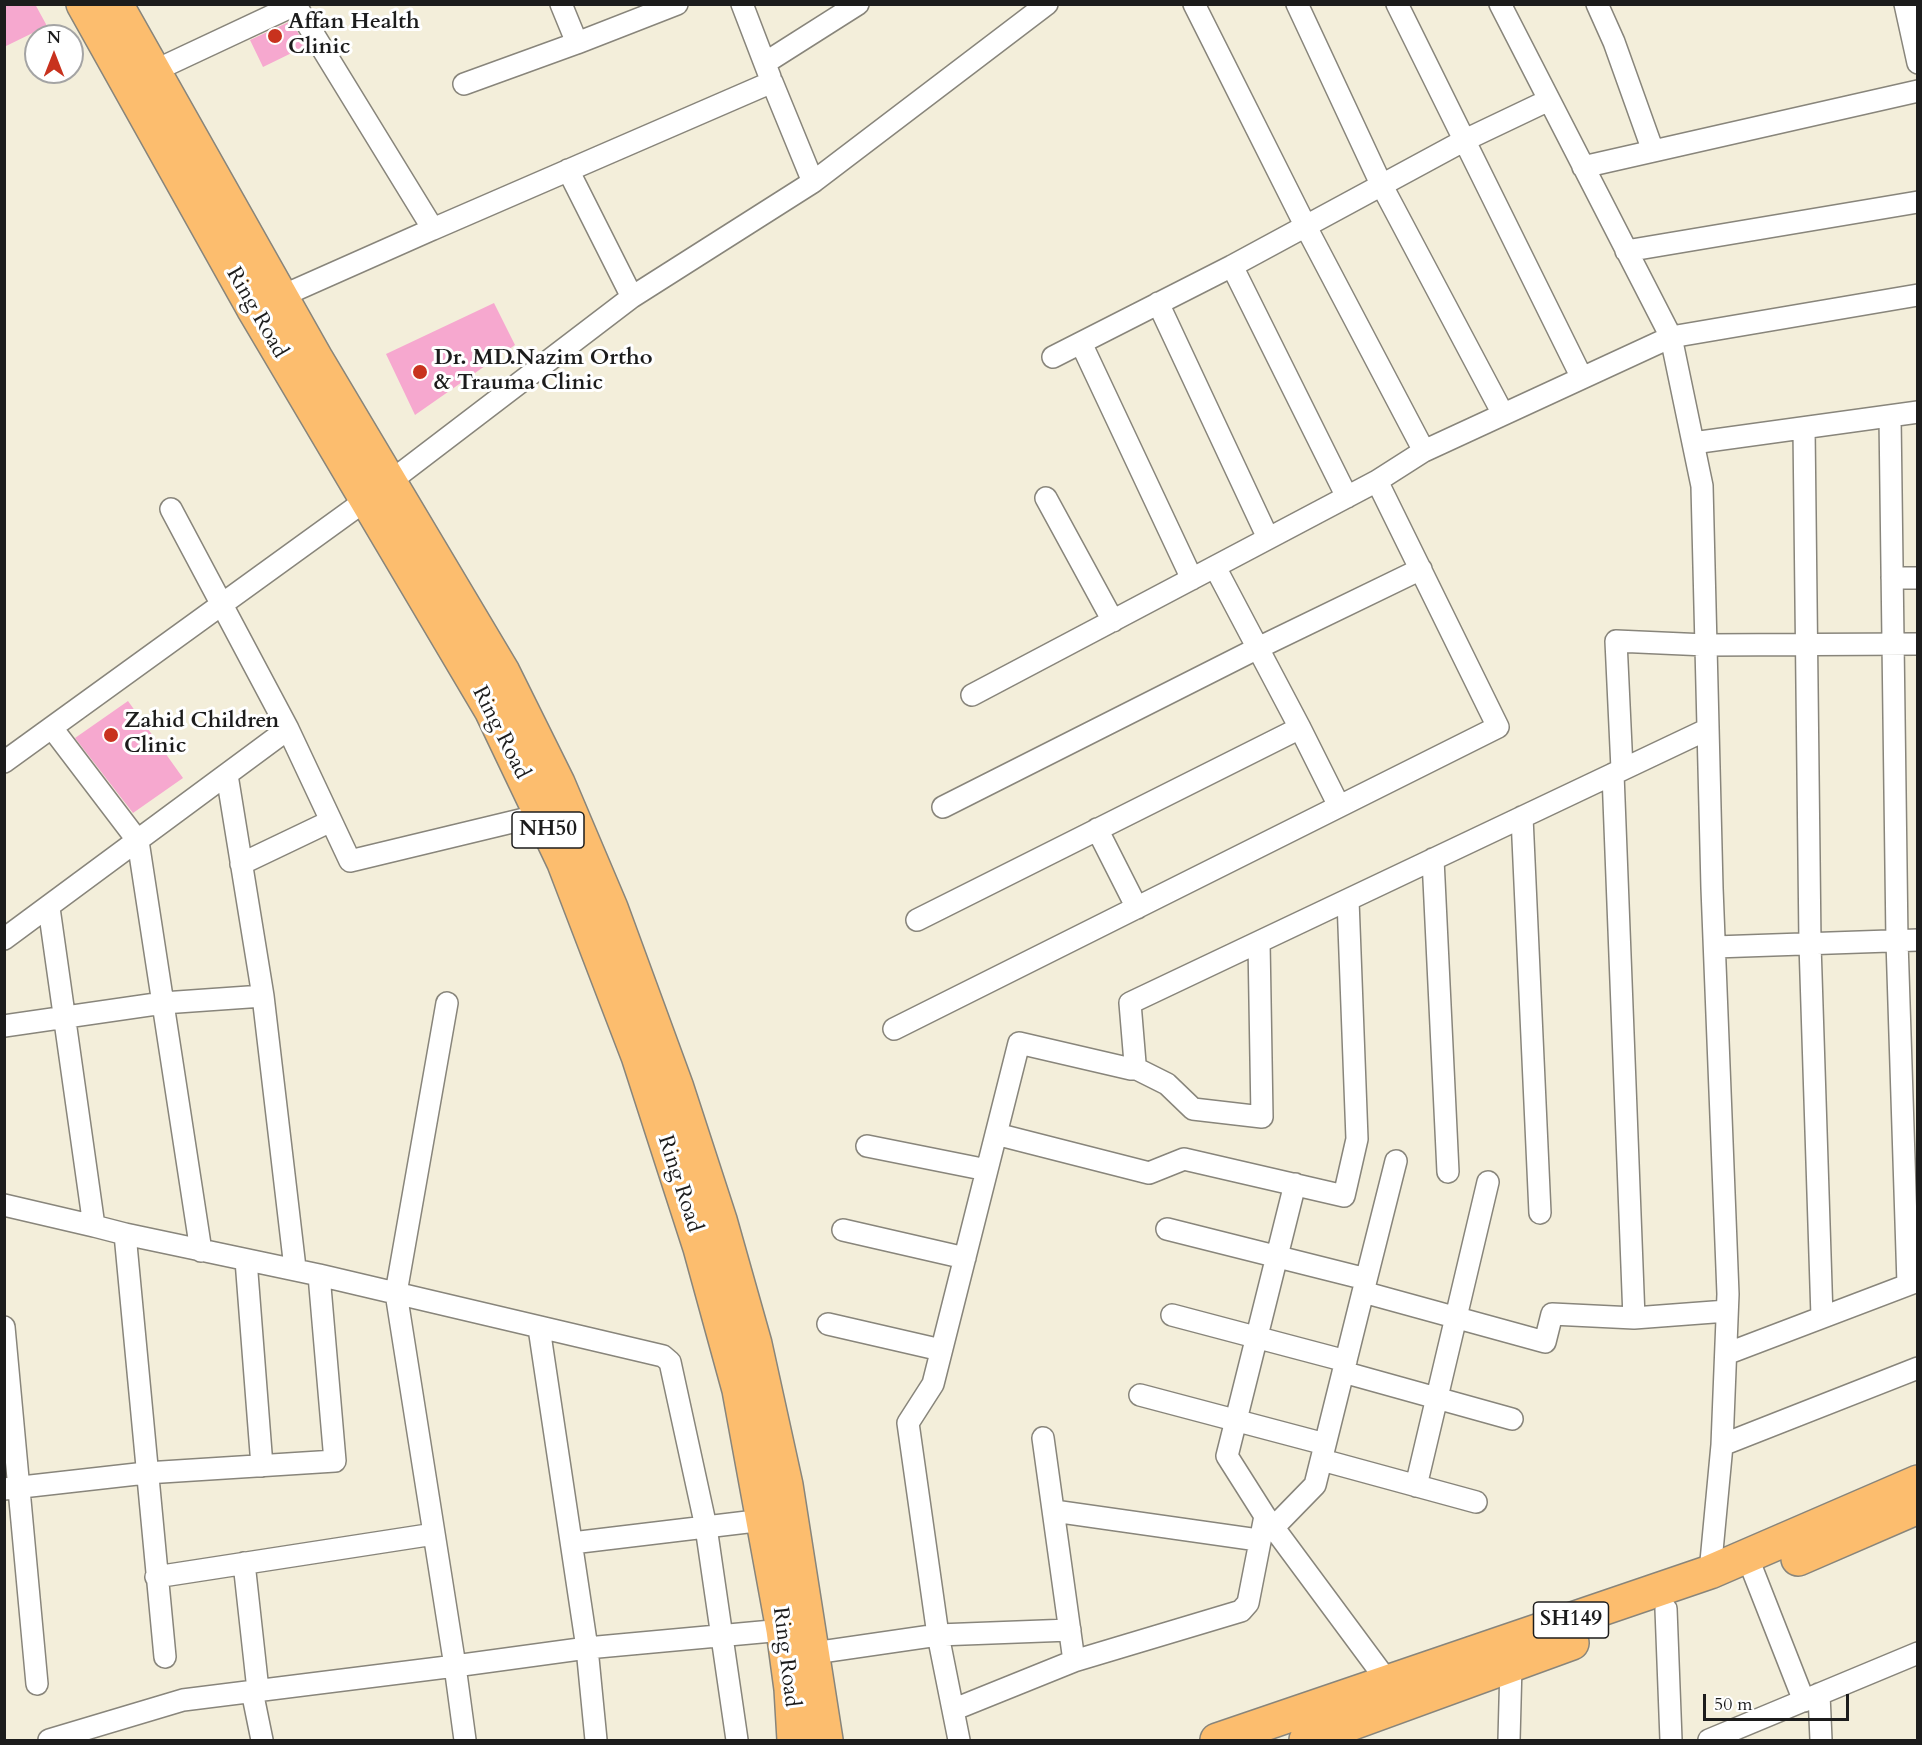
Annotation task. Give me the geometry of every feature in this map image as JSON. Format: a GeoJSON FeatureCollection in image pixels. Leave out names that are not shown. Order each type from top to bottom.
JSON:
{"type":"FeatureCollection","features":[{"type":"Feature","properties":{"kind":"main road","name":"Ring Road"},"geometry":{"type":"LineString","coordinates":[[83,4],[253,308],[503,672],[558,783],[612,908],[677,1088],[720,1220],[755,1344],[786,1485],[814,1653],[825,1740]]}},
{"type":"Feature","properties":{"kind":"main road","name":"Ring Road"},"geometry":{"type":"LineString","coordinates":[[116,4],[282,296],[377,490],[490,710],[564,863],[638,1056],[700,1248],[739,1390],[783,1630],[791,1689],[794,1740]]}},
{"type":"Feature","properties":{"kind":"main road","name":"SH149"},"geometry":{"type":"LineString","coordinates":[[1314,1739],[1666,1609],[1917,1482]]}},
{"type":"Feature","properties":{"kind":"main road","name":"SH149"},"geometry":{"type":"LineString","coordinates":[[1217,1740],[1710,1572],[1751,1566],[1917,1507]]}},
{"type":"Feature","properties":{"kind":"street"},"geometry":{"type":"LineString","coordinates":[[561,4],[577,43]]}},
{"type":"Feature","properties":{"kind":"street"},"geometry":{"type":"LineString","coordinates":[[464,84],[677,4]]}},
{"type":"Feature","properties":{"kind":"street"},"geometry":{"type":"LineString","coordinates":[[742,4],[813,182]]}},
{"type":"Feature","properties":{"kind":"street"},"geometry":{"type":"LineString","coordinates":[[282,296],[568,170],[768,73],[858,4]]}},
{"type":"Feature","properties":{"kind":"street"},"geometry":{"type":"LineString","coordinates":[[4,762],[377,490],[632,297],[813,182],[1047,4]]}},
{"type":"Feature","properties":{"kind":"street"},"geometry":{"type":"LineString","coordinates":[[1194,4],[1305,225],[1424,451]]}},
{"type":"Feature","properties":{"kind":"street"},"geometry":{"type":"LineString","coordinates":[[1297,4],[1381,184],[1503,414]]}},
{"type":"Feature","properties":{"kind":"street"},"geometry":{"type":"LineString","coordinates":[[1397,4],[1582,378]]}},
{"type":"Feature","properties":{"kind":"street"},"geometry":{"type":"LineString","coordinates":[[1500,4],[1671,337],[1702,486],[1714,947],[1727,1311],[1722,1445],[1710,1572]]}},
{"type":"Feature","properties":{"kind":"street"},"geometry":{"type":"LineString","coordinates":[[1597,4],[1614,42],[1653,151]]}},
{"type":"Feature","properties":{"kind":"street"},"geometry":{"type":"LineString","coordinates":[[1905,4],[1917,63]]}},
{"type":"Feature","properties":{"kind":"street"},"geometry":{"type":"LineString","coordinates":[[154,71],[296,5],[433,229]]}},
{"type":"Feature","properties":{"kind":"street"},"geometry":{"type":"LineString","coordinates":[[1583,167],[1917,91]]}},
{"type":"Feature","properties":{"kind":"street"},"geometry":{"type":"LineString","coordinates":[[1053,357],[1232,266],[1465,140],[1549,100]]}},
{"type":"Feature","properties":{"kind":"street"},"geometry":{"type":"LineString","coordinates":[[568,170],[632,297]]}},
{"type":"Feature","properties":{"kind":"street"},"geometry":{"type":"LineString","coordinates":[[1626,251],[1917,202]]}},
{"type":"Feature","properties":{"kind":"street"},"geometry":{"type":"LineString","coordinates":[[1232,266],[1347,496]]}},
{"type":"Feature","properties":{"kind":"street"},"geometry":{"type":"LineString","coordinates":[[972,695],[1377,481],[1424,451],[1671,337],[1917,295]]}},
{"type":"Feature","properties":{"kind":"street"},"geometry":{"type":"LineString","coordinates":[[1158,303],[1268,538]]}},
{"type":"Feature","properties":{"kind":"street"},"geometry":{"type":"LineString","coordinates":[[1081,343],[1192,579]]}},
{"type":"Feature","properties":{"kind":"street"},"geometry":{"type":"LineString","coordinates":[[1694,443],[1917,412]]}},
{"type":"Feature","properties":{"kind":"street"},"geometry":{"type":"LineString","coordinates":[[1726,1354],[1913,1282],[1907,941],[1892,644],[1890,416]]}},
{"type":"Feature","properties":{"kind":"street"},"geometry":{"type":"LineString","coordinates":[[1804,428],[1804,645],[1810,944],[1822,1317]]}},
{"type":"Feature","properties":{"kind":"street"},"geometry":{"type":"LineString","coordinates":[[894,1029],[1498,727],[1377,481]]}},
{"type":"Feature","properties":{"kind":"street"},"geometry":{"type":"LineString","coordinates":[[1046,498],[1113,621]]}},
{"type":"Feature","properties":{"kind":"street"},"geometry":{"type":"LineString","coordinates":[[171,509],[288,729],[350,861],[541,815]]}},
{"type":"Feature","properties":{"kind":"street"},"geometry":{"type":"LineString","coordinates":[[1215,567],[1339,807]]}},
{"type":"Feature","properties":{"kind":"street"},"geometry":{"type":"LineString","coordinates":[[943,807],[1257,648],[1420,569]]}},
{"type":"Feature","properties":{"kind":"street"},"geometry":{"type":"LineString","coordinates":[[1892,578],[1917,578]]}},
{"type":"Feature","properties":{"kind":"street"},"geometry":{"type":"LineString","coordinates":[[1634,1318],[1617,772],[1616,641],[1706,645],[1917,644]]}},
{"type":"Feature","properties":{"kind":"street"},"geometry":{"type":"LineString","coordinates":[[52,728],[138,841],[201,1251]]}},
{"type":"Feature","properties":{"kind":"street"},"geometry":{"type":"LineString","coordinates":[[916,920],[1300,728]]}},
{"type":"Feature","properties":{"kind":"street"},"geometry":{"type":"LineString","coordinates":[[4,939],[49,908],[288,729]]}},
{"type":"Feature","properties":{"kind":"street"},"geometry":{"type":"LineString","coordinates":[[1133,1067],[1135,1063],[1130,1003],[1708,729]]}},
{"type":"Feature","properties":{"kind":"street"},"geometry":{"type":"LineString","coordinates":[[227,775],[263,996],[295,1268]]}},
{"type":"Feature","properties":{"kind":"street"},"geometry":{"type":"LineString","coordinates":[[1522,818],[1540,1213]]}},
{"type":"Feature","properties":{"kind":"street"},"geometry":{"type":"LineString","coordinates":[[242,864],[331,821]]}},
{"type":"Feature","properties":{"kind":"street"},"geometry":{"type":"LineString","coordinates":[[1097,829],[1137,908]]}},
{"type":"Feature","properties":{"kind":"street"},"geometry":{"type":"LineString","coordinates":[[1433,859],[1448,1172]]}},
{"type":"Feature","properties":{"kind":"street"},"geometry":{"type":"LineString","coordinates":[[996,1134],[1149,1173],[1184,1159],[1344,1196],[1357,1139],[1348,900]]}},
{"type":"Feature","properties":{"kind":"street"},"geometry":{"type":"LineString","coordinates":[[49,908],[94,1226]]}},
{"type":"Feature","properties":{"kind":"street"},"geometry":{"type":"LineString","coordinates":[[1714,947],[1907,941]]}},
{"type":"Feature","properties":{"kind":"street"},"geometry":{"type":"LineString","coordinates":[[959,1740],[955,1709],[938,1635],[908,1423],[933,1384],[1019,1043],[1133,1067],[1167,1084],[1192,1109],[1262,1117],[1259,942]]}},
{"type":"Feature","properties":{"kind":"street"},"geometry":{"type":"LineString","coordinates":[[4,1026],[163,1003],[263,996]]}},
{"type":"Feature","properties":{"kind":"street"},"geometry":{"type":"LineString","coordinates":[[447,1003],[396,1293],[465,1740]]}},
{"type":"Feature","properties":{"kind":"street"},"geometry":{"type":"LineString","coordinates":[[867,1146],[987,1170]]}},
{"type":"Feature","properties":{"kind":"street"},"geometry":{"type":"LineString","coordinates":[[955,1709],[1074,1661],[1241,1611],[1248,1603],[1266,1528],[1315,1485],[1396,1161]]}},
{"type":"Feature","properties":{"kind":"street"},"geometry":{"type":"LineString","coordinates":[[1416,1486],[1488,1182]]}},
{"type":"Feature","properties":{"kind":"street"},"geometry":{"type":"LineString","coordinates":[[1295,1184],[1227,1460],[1266,1528],[1388,1682]]}},
{"type":"Feature","properties":{"kind":"street"},"geometry":{"type":"LineString","coordinates":[[4,1205],[201,1251],[295,1268],[663,1356],[670,1362],[706,1527],[737,1740]]}},
{"type":"Feature","properties":{"kind":"street"},"geometry":{"type":"LineString","coordinates":[[1167,1228],[1276,1256],[1457,1318],[1545,1342],[1552,1314],[1634,1318],[1727,1311]]}},
{"type":"Feature","properties":{"kind":"street"},"geometry":{"type":"LineString","coordinates":[[843,1230],[965,1258]]}},
{"type":"Feature","properties":{"kind":"street"},"geometry":{"type":"LineString","coordinates":[[125,1234],[165,1657]]}},
{"type":"Feature","properties":{"kind":"street"},"geometry":{"type":"LineString","coordinates":[[246,1260],[262,1466]]}},
{"type":"Feature","properties":{"kind":"street"},"geometry":{"type":"LineString","coordinates":[[13,1488],[147,1473],[335,1461],[319,1275]]}},
{"type":"Feature","properties":{"kind":"street"},"geometry":{"type":"LineString","coordinates":[[1172,1315],[1258,1337],[1438,1399],[1512,1419]]}},
{"type":"Feature","properties":{"kind":"street"},"geometry":{"type":"LineString","coordinates":[[828,1324],[941,1350]]}},
{"type":"Feature","properties":{"kind":"street"},"geometry":{"type":"LineString","coordinates":[[4,1327],[13,1488],[37,1684]]}},
{"type":"Feature","properties":{"kind":"street"},"geometry":{"type":"LineString","coordinates":[[539,1328],[587,1648],[596,1740]]}},
{"type":"Feature","properties":{"kind":"street"},"geometry":{"type":"LineString","coordinates":[[1722,1445],[1917,1368]]}},
{"type":"Feature","properties":{"kind":"street"},"geometry":{"type":"LineString","coordinates":[[1140,1395],[1236,1420],[1416,1486],[1476,1502]]}},
{"type":"Feature","properties":{"kind":"street"},"geometry":{"type":"LineString","coordinates":[[1043,1438],[1074,1661]]}},
{"type":"Feature","properties":{"kind":"street"},"geometry":{"type":"LineString","coordinates":[[1054,1511],[1266,1528]]}},
{"type":"Feature","properties":{"kind":"street"},"geometry":{"type":"LineString","coordinates":[[572,1543],[764,1520]]}},
{"type":"Feature","properties":{"kind":"street"},"geometry":{"type":"LineString","coordinates":[[156,1577],[434,1534]]}},
{"type":"Feature","properties":{"kind":"street"},"geometry":{"type":"LineString","coordinates":[[244,1563],[255,1690],[262,1740]]}},
{"type":"Feature","properties":{"kind":"street"},"geometry":{"type":"LineString","coordinates":[[1751,1566],[1811,1698],[1821,1740]]}},
{"type":"Feature","properties":{"kind":"street"},"geometry":{"type":"LineString","coordinates":[[1666,1609],[1671,1740]]}},
{"type":"Feature","properties":{"kind":"street"},"geometry":{"type":"LineString","coordinates":[[49,1740],[183,1700],[587,1648],[783,1630]]}},
{"type":"Feature","properties":{"kind":"street"},"geometry":{"type":"LineString","coordinates":[[814,1653],[938,1635],[1070,1630]]}},
{"type":"Feature","properties":{"kind":"street"},"geometry":{"type":"LineString","coordinates":[[1710,1740],[1917,1653]]}},
{"type":"Feature","properties":{"kind":"street"},"geometry":{"type":"LineString","coordinates":[[1509,1740],[1511,1665]]}},
{"type":"Feature","properties":{"kind":"street"},"geometry":{"type":"LineString","coordinates":[[1314,1739],[1323,1704]]}},
{"type":"Feature","properties":{"kind":"building"},"geometry":{"type":"Polygon","coordinates":[[[4,4],[35,4],[46,24],[24,24],[24,37],[4,47],[4,4]]]}},
{"type":"Feature","properties":{"kind":"building"},"geometry":{"type":"Polygon","coordinates":[[[291,21],[306,46],[263,67],[250,40],[291,21]]]}},
{"type":"Feature","properties":{"kind":"building"},"geometry":{"type":"Polygon","coordinates":[[[494,303],[515,345],[415,415],[386,354],[494,303]]]}},
{"type":"Feature","properties":{"kind":"building"},"geometry":{"type":"Polygon","coordinates":[[[128,701],[183,778],[133,813],[75,738],[128,701]]]}},
{"type":"Feature","properties":{"kind":"place","name":"Affan Health Clinic"},"geometry":{"type":"Point","coordinates":[275,36]}},
{"type":"Feature","properties":{"kind":"place","name":"Dr. MD.Nazim Ortho & Trauma Clinic"},"geometry":{"type":"Point","coordinates":[420,372]}},
{"type":"Feature","properties":{"kind":"place","name":"Zahid Children Clinic"},"geometry":{"type":"Point","coordinates":[111,735]}}]}
